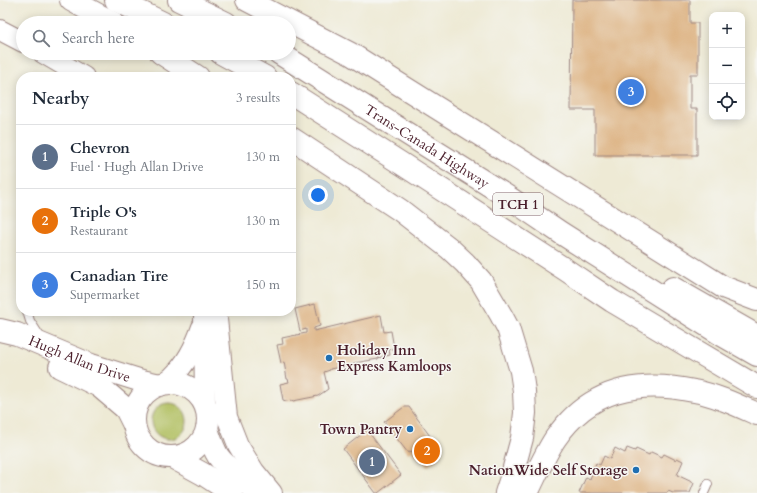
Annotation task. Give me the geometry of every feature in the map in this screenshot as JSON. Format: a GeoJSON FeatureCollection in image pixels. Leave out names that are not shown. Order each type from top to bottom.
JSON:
{"type":"FeatureCollection","features":[{"type":"Feature","properties":{"kind":"main road"},"geometry":{"type":"LineString","coordinates":[[71,0],[100,16]]}},
{"type":"Feature","properties":{"kind":"main road"},"geometry":{"type":"LineString","coordinates":[[116,0],[149,16]]}},
{"type":"Feature","properties":{"kind":"main road"},"geometry":{"type":"LineString","coordinates":[[179,0],[212,16]]}},
{"type":"Feature","properties":{"kind":"main road"},"geometry":{"type":"LineString","coordinates":[[247,0],[278,16]]}},
{"type":"Feature","properties":{"kind":"main road"},"geometry":{"type":"LineString","coordinates":[[296,25],[351,54],[723,287],[757,300]]}},
{"type":"Feature","properties":{"kind":"main road"},"geometry":{"type":"LineString","coordinates":[[172,60],[190,72]]}},
{"type":"Feature","properties":{"kind":"main road"},"geometry":{"type":"LineString","coordinates":[[234,60],[255,72]]}},
{"type":"Feature","properties":{"kind":"main road","name":"Trans-Canada Highway"},"geometry":{"type":"LineString","coordinates":[[290,60],[508,197],[722,335],[757,355]]}},
{"type":"Feature","properties":{"kind":"main road","name":"Trans-Canada Highway"},"geometry":{"type":"LineString","coordinates":[[296,96],[612,301],[757,387]]}},
{"type":"Feature","properties":{"kind":"main road"},"geometry":{"type":"LineString","coordinates":[[296,141],[400,210],[450,248],[481,281],[508,328],[521,371],[524,392],[525,413],[522,438],[506,493]]}},
{"type":"Feature","properties":{"kind":"main road"},"geometry":{"type":"LineString","coordinates":[[602,259],[678,290],[757,336]]}},
{"type":"Feature","properties":{"kind":"main road","name":"Hugh Allan Drive"},"geometry":{"type":"LineString","coordinates":[[0,330],[16,334],[91,365],[142,381],[161,385]]}},
{"type":"Feature","properties":{"kind":"main road","name":"Hugh Allan Drive"},"geometry":{"type":"LineString","coordinates":[[0,337],[99,386],[126,409],[134,425]]}},
{"type":"Feature","properties":{"kind":"main road"},"geometry":{"type":"LineString","coordinates":[[170,383],[181,385],[191,389],[199,396],[205,405],[208,417],[207,430],[202,440],[194,449],[184,455],[172,457],[161,456],[151,452],[137,435],[134,425],[134,415],[137,405],[150,389],[170,383]]}},
{"type":"Feature","properties":{"kind":"main road"},"geometry":{"type":"LineString","coordinates":[[527,493],[546,453],[555,438],[585,408],[596,400],[613,392],[642,386],[678,388],[714,396],[757,414]]}},
{"type":"Feature","properties":{"kind":"main road"},"geometry":{"type":"LineString","coordinates":[[207,430],[219,457],[236,474],[262,493]]}},
{"type":"Feature","properties":{"kind":"main road"},"geometry":{"type":"LineString","coordinates":[[172,457],[203,474],[232,493]]}},
{"type":"Feature","properties":{"kind":"street"},"geometry":{"type":"LineString","coordinates":[[0,30],[16,38]]}},
{"type":"Feature","properties":{"kind":"street"},"geometry":{"type":"LineString","coordinates":[[55,60],[75,72]]}},
{"type":"Feature","properties":{"kind":"street"},"geometry":{"type":"LineString","coordinates":[[161,385],[174,375],[184,364],[207,316]]}},
{"type":"Feature","properties":{"kind":"street"},"geometry":{"type":"LineString","coordinates":[[205,405],[208,316]]}},
{"type":"Feature","properties":{"kind":"street"},"geometry":{"type":"LineString","coordinates":[[212,316],[217,319],[227,417],[238,445],[254,471],[272,493]]}},
{"type":"Feature","properties":{"kind":"lane"},"geometry":{"type":"LineString","coordinates":[[28,316],[30,321],[47,347]]}},
{"type":"Feature","properties":{"kind":"lane"},"geometry":{"type":"LineString","coordinates":[[704,493],[708,484]]}},
{"type":"Feature","properties":{"kind":"green space"},"geometry":{"type":"Polygon","coordinates":[[[173,403],[182,408],[186,414],[186,428],[182,434],[173,439],[165,439],[156,434],[152,428],[151,417],[156,408],[162,404],[173,403]]]}},
{"type":"Feature","properties":{"kind":"building"},"geometry":{"type":"Polygon","coordinates":[[[572,0],[690,0],[690,23],[698,23],[698,74],[690,74],[690,109],[697,109],[697,155],[595,155],[595,110],[571,110],[572,0]]]}},
{"type":"Feature","properties":{"kind":"building","name":"Holiday Inn Express Kamloops"},"geometry":{"type":"Polygon","coordinates":[[[315,304],[320,326],[314,328],[314,331],[381,315],[384,332],[391,331],[394,348],[389,350],[390,355],[330,369],[324,372],[328,389],[318,396],[293,401],[283,400],[280,384],[289,382],[287,379],[284,362],[281,363],[277,345],[283,344],[282,338],[306,333],[306,329],[300,331],[296,309],[315,304]]]}},
{"type":"Feature","properties":{"kind":"building"},"geometry":{"type":"Polygon","coordinates":[[[404,407],[409,407],[435,443],[433,445],[438,452],[435,454],[438,458],[427,467],[412,451],[408,453],[384,422],[404,407]]]}},
{"type":"Feature","properties":{"kind":"building"},"geometry":{"type":"Polygon","coordinates":[[[367,430],[401,475],[378,493],[376,493],[343,449],[367,430]]]}},
{"type":"Feature","properties":{"kind":"building","name":"NationWide Self Storage"},"geometry":{"type":"Polygon","coordinates":[[[615,448],[625,453],[627,448],[635,451],[636,449],[649,455],[651,452],[662,457],[664,454],[676,460],[677,458],[683,461],[677,475],[694,483],[690,493],[673,493],[668,491],[667,493],[579,493],[586,477],[590,479],[596,463],[600,465],[604,456],[610,459],[615,448]]]}},
{"type":"Feature","properties":{"kind":"place","name":"Canadian Tire"},"geometry":{"type":"Point","coordinates":[631,92]}},
{"type":"Feature","properties":{"kind":"place","name":"Holiday Inn Express Kamloops"},"geometry":{"type":"Point","coordinates":[329,358]}},
{"type":"Feature","properties":{"kind":"place","name":"Town Pantry"},"geometry":{"type":"Point","coordinates":[410,429]}},
{"type":"Feature","properties":{"kind":"place","name":"Triple O's"},"geometry":{"type":"Point","coordinates":[427,451]}},
{"type":"Feature","properties":{"kind":"place","name":"Chevron"},"geometry":{"type":"Point","coordinates":[372,462]}},
{"type":"Feature","properties":{"kind":"place","name":"NationWide Self Storage"},"geometry":{"type":"Point","coordinates":[636,470]}}]}
